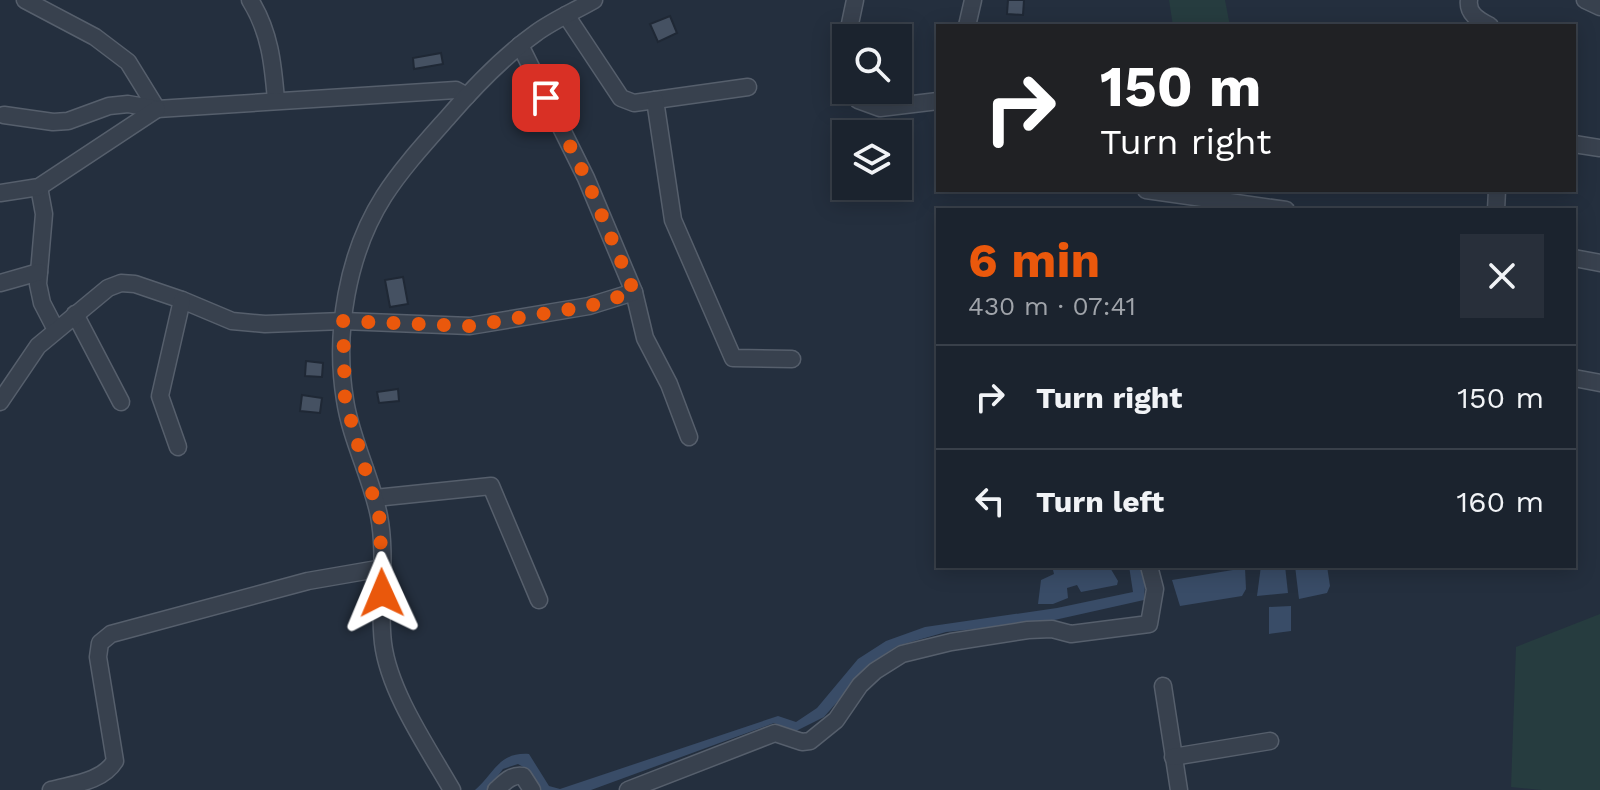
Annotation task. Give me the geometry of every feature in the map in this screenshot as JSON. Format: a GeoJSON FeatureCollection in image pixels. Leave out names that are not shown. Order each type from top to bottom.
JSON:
{"type":"FeatureCollection","features":[{"type":"Feature","properties":{"kind":"street"},"geometry":{"type":"LineString","coordinates":[[25,0],[95,37],[128,62],[157,109]]}},
{"type":"Feature","properties":{"kind":"street"},"geometry":{"type":"LineString","coordinates":[[250,0],[271,46],[276,100]]}},
{"type":"Feature","properties":{"kind":"street"},"geometry":{"type":"LineString","coordinates":[[452,790],[402,703],[384,648],[380,520],[345,400],[343,321],[354,260],[384,197],[416,153],[467,96],[520,45],[594,0]]}},
{"type":"Feature","properties":{"kind":"street"},"geometry":{"type":"LineString","coordinates":[[850,24],[855,0]]}},
{"type":"Feature","properties":{"kind":"street"},"geometry":{"type":"LineString","coordinates":[[967,24],[973,0]]}},
{"type":"Feature","properties":{"kind":"street"},"geometry":{"type":"LineString","coordinates":[[1469,0],[1473,16],[1487,24]]}},
{"type":"Feature","properties":{"kind":"street"},"geometry":{"type":"LineString","coordinates":[[1585,0],[1600,7]]}},
{"type":"Feature","properties":{"kind":"street"},"geometry":{"type":"LineString","coordinates":[[566,15],[621,98],[634,103],[748,87]]}},
{"type":"Feature","properties":{"kind":"street"},"geometry":{"type":"LineString","coordinates":[[520,45],[586,178],[634,292],[645,338],[669,384],[689,437]]}},
{"type":"Feature","properties":{"kind":"street"},"geometry":{"type":"LineString","coordinates":[[4,115],[53,122],[68,121],[109,106],[128,104],[157,109],[456,90],[467,96]]}},
{"type":"Feature","properties":{"kind":"street"},"geometry":{"type":"LineString","coordinates":[[655,100],[673,220],[733,358],[792,359]]}},
{"type":"Feature","properties":{"kind":"street"},"geometry":{"type":"LineString","coordinates":[[869,104],[880,108],[936,101]]}},
{"type":"Feature","properties":{"kind":"street"},"geometry":{"type":"LineString","coordinates":[[0,193],[39,187],[157,109]]}},
{"type":"Feature","properties":{"kind":"street"},"geometry":{"type":"LineString","coordinates":[[1576,144],[1600,148]]}},
{"type":"Feature","properties":{"kind":"street"},"geometry":{"type":"LineString","coordinates":[[39,187],[44,214],[38,284],[42,303],[56,330]]}},
{"type":"Feature","properties":{"kind":"street"},"geometry":{"type":"LineString","coordinates":[[1160,192],[1272,208]]}},
{"type":"Feature","properties":{"kind":"street"},"geometry":{"type":"LineString","coordinates":[[1576,258],[1600,263]]}},
{"type":"Feature","properties":{"kind":"street"},"geometry":{"type":"LineString","coordinates":[[0,283],[39,272]]}},
{"type":"Feature","properties":{"kind":"street"},"geometry":{"type":"LineString","coordinates":[[0,402],[38,346],[108,288],[121,283],[135,284],[182,300],[232,321],[265,324],[343,321],[470,326],[589,306],[634,292]]}},
{"type":"Feature","properties":{"kind":"street"},"geometry":{"type":"LineString","coordinates":[[178,447],[160,396],[182,300]]}},
{"type":"Feature","properties":{"kind":"street"},"geometry":{"type":"LineString","coordinates":[[75,314],[121,402]]}},
{"type":"Feature","properties":{"kind":"street"},"geometry":{"type":"LineString","coordinates":[[1576,378],[1600,383]]}},
{"type":"Feature","properties":{"kind":"street"},"geometry":{"type":"LineString","coordinates":[[375,498],[491,486],[539,600]]}},
{"type":"Feature","properties":{"kind":"street"},"geometry":{"type":"LineString","coordinates":[[51,790],[90,780],[110,770],[115,761],[98,657],[100,643],[111,634],[308,581],[383,568]]}},
{"type":"Feature","properties":{"kind":"street"},"geometry":{"type":"LineString","coordinates":[[628,790],[775,733],[802,742],[810,741],[836,720],[868,678],[902,654],[951,642],[1028,630],[1052,629],[1071,634],[1149,624],[1155,589],[1150,568]]}},
{"type":"Feature","properties":{"kind":"street"},"geometry":{"type":"LineString","coordinates":[[1163,686],[1179,790]]}},
{"type":"Feature","properties":{"kind":"street"},"geometry":{"type":"LineString","coordinates":[[1173,757],[1270,741]]}},
{"type":"Feature","properties":{"kind":"street"},"geometry":{"type":"LineString","coordinates":[[496,790],[517,775],[523,776],[532,790]]}},
{"type":"Feature","properties":{"kind":"green space"},"geometry":{"type":"Polygon","coordinates":[[[1169,0],[1225,0],[1230,24],[1173,24],[1169,0]]]}},
{"type":"Feature","properties":{"kind":"green space"},"geometry":{"type":"Polygon","coordinates":[[[1600,614],[1600,790],[1511,787],[1516,647],[1600,614]]]}},
{"type":"Feature","properties":{"kind":"water"},"geometry":{"type":"Polygon","coordinates":[[[1052,568],[1110,568],[1118,581],[1117,585],[1081,592],[1077,585],[1067,588],[1068,598],[1053,604],[1038,604],[1041,580],[1054,574],[1052,568]]]}},
{"type":"Feature","properties":{"kind":"water"},"geometry":{"type":"Polygon","coordinates":[[[1129,568],[1141,568],[1144,600],[1050,621],[946,632],[897,646],[870,664],[824,717],[794,732],[774,723],[591,790],[540,790],[525,768],[518,764],[503,769],[487,790],[475,790],[504,760],[519,754],[529,754],[549,786],[560,789],[778,716],[796,722],[817,708],[858,659],[886,641],[925,627],[1057,608],[1133,592],[1129,568]]]}},
{"type":"Feature","properties":{"kind":"water"},"geometry":{"type":"Polygon","coordinates":[[[1245,568],[1246,589],[1242,596],[1180,606],[1172,580],[1245,568]]]}},
{"type":"Feature","properties":{"kind":"water"},"geometry":{"type":"Polygon","coordinates":[[[1261,568],[1285,568],[1288,593],[1257,596],[1261,568]]]}},
{"type":"Feature","properties":{"kind":"water"},"geometry":{"type":"Polygon","coordinates":[[[1295,568],[1327,568],[1330,586],[1327,593],[1299,599],[1295,568]]]}},
{"type":"Feature","properties":{"kind":"water"},"geometry":{"type":"Polygon","coordinates":[[[1291,606],[1291,631],[1269,634],[1269,607],[1291,606]]]}},
{"type":"Feature","properties":{"kind":"building"},"geometry":{"type":"Polygon","coordinates":[[[1008,0],[1024,0],[1023,15],[1007,14],[1008,0]]]}},
{"type":"Feature","properties":{"kind":"building"},"geometry":{"type":"Polygon","coordinates":[[[670,16],[677,33],[658,42],[650,24],[670,16]]]}},
{"type":"Feature","properties":{"kind":"building"},"geometry":{"type":"Polygon","coordinates":[[[441,53],[443,64],[414,69],[413,58],[441,53]]]}},
{"type":"Feature","properties":{"kind":"building"},"geometry":{"type":"Polygon","coordinates":[[[403,277],[408,304],[390,307],[385,280],[403,277]]]}},
{"type":"Feature","properties":{"kind":"building"},"geometry":{"type":"Polygon","coordinates":[[[306,361],[323,363],[322,377],[305,376],[306,361]]]}},
{"type":"Feature","properties":{"kind":"building"},"geometry":{"type":"Polygon","coordinates":[[[398,389],[399,401],[379,403],[377,392],[398,389]]]}},
{"type":"Feature","properties":{"kind":"building"},"geometry":{"type":"Polygon","coordinates":[[[302,395],[322,398],[320,413],[300,411],[302,395]]]}},
{"type":"Feature","properties":{"kind":"route"},"geometry":{"type":"LineString","coordinates":[[382,593],[380,520],[345,400],[343,321],[470,326],[589,306],[634,292],[586,178],[546,98]]}}]}
